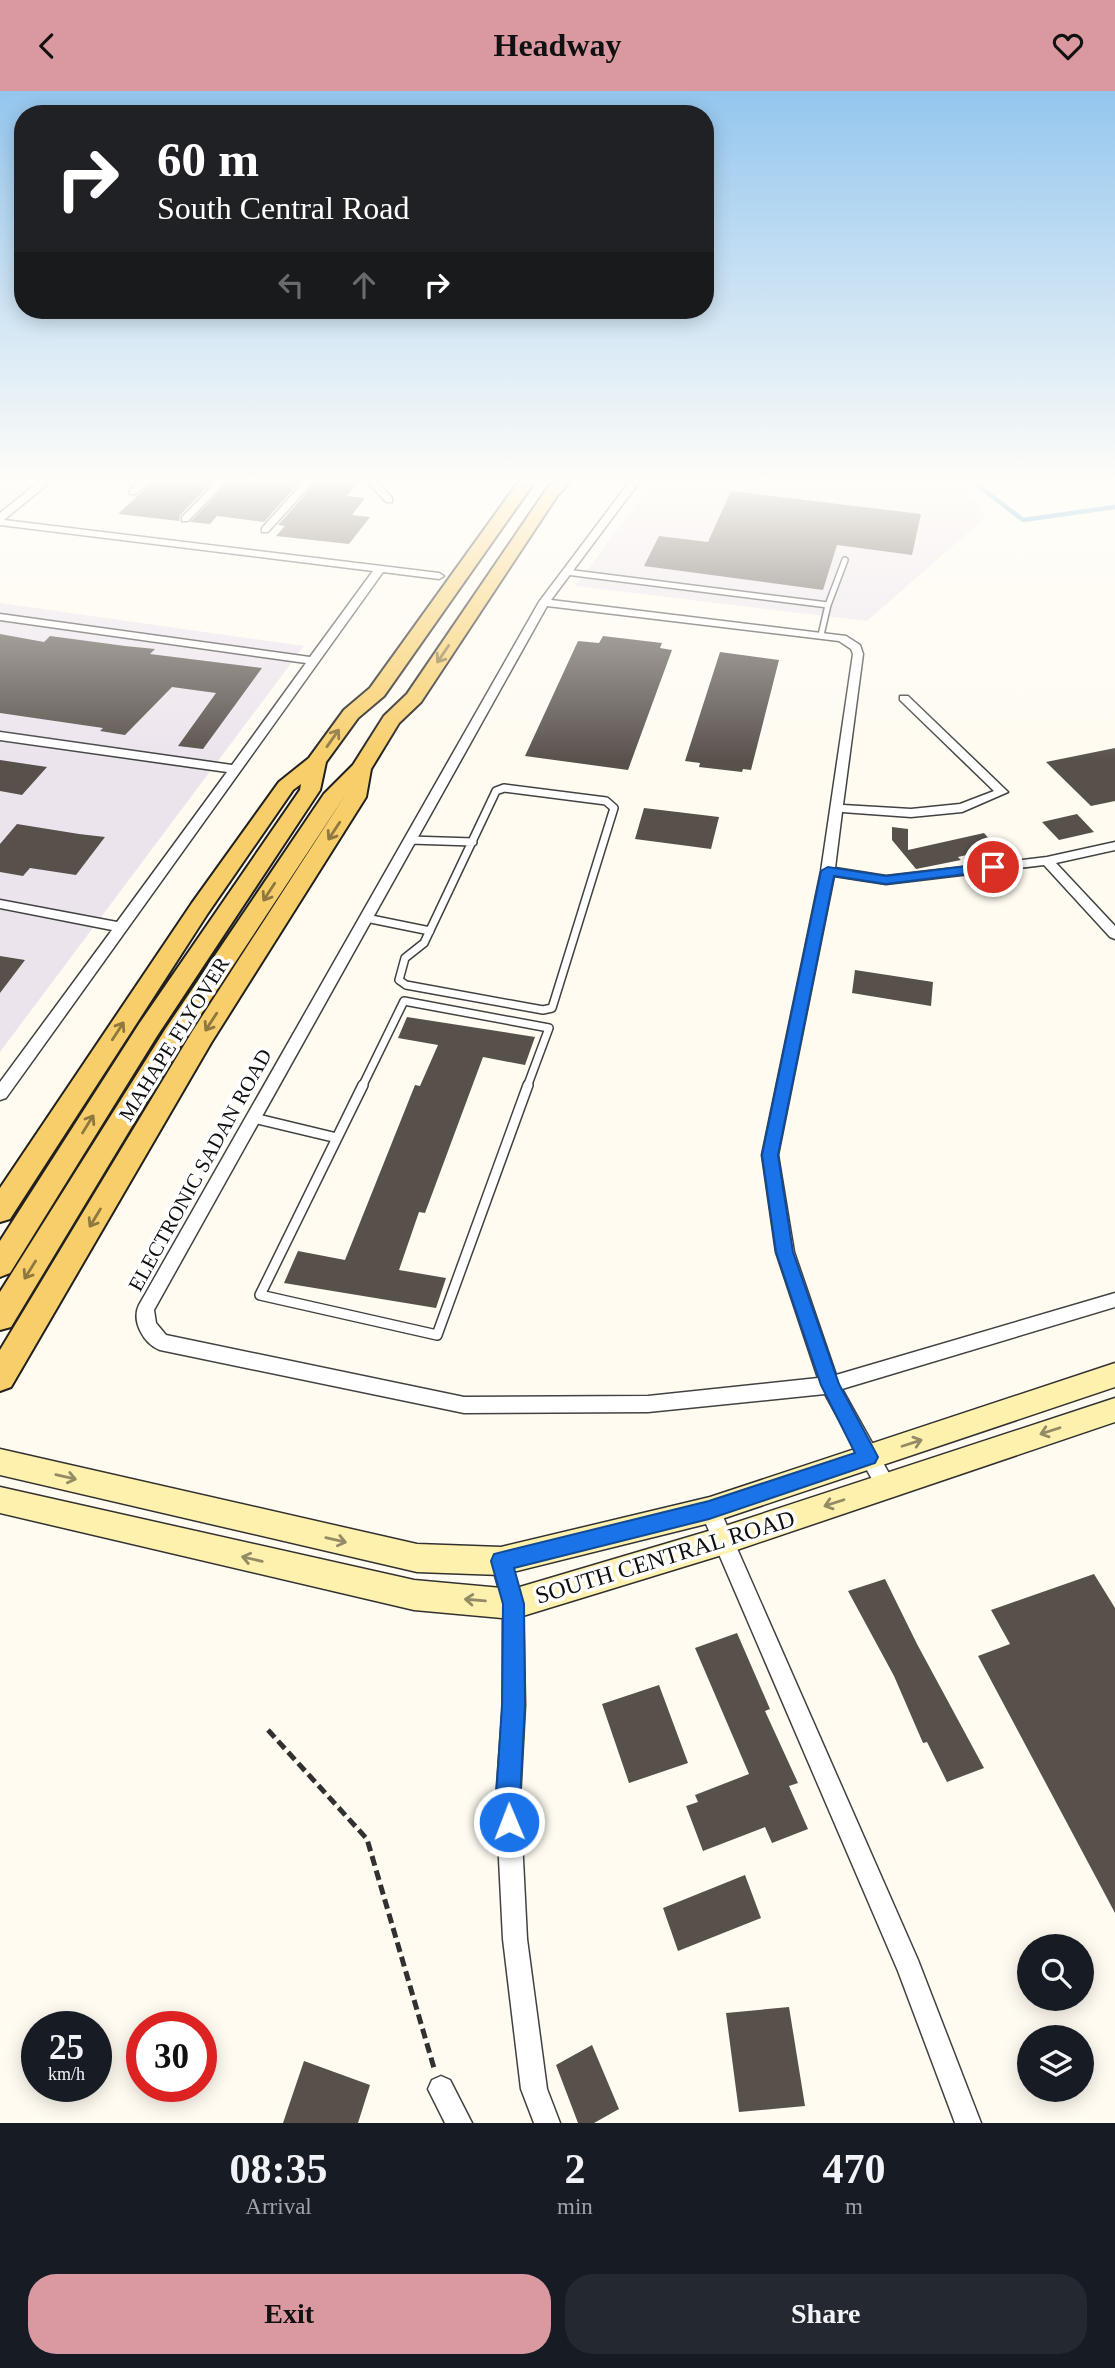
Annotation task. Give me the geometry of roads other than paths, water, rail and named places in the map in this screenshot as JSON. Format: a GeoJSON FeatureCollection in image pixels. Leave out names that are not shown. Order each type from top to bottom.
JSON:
{"type":"FeatureCollection","features":[{"type":"Feature","properties":{"kind":"main road"},"geometry":{"type":"LineString","coordinates":[[0,1212],[208,897],[286,786],[316,762],[351,714],[358,689],[442,572]]}},
{"type":"Feature","properties":{"kind":"main road"},"geometry":{"type":"LineString","coordinates":[[391,720],[387,694],[466,572]]}},
{"type":"Feature","properties":{"kind":"main road"},"geometry":{"type":"LineString","coordinates":[[351,714],[387,694],[476,572]]}},
{"type":"Feature","properties":{"kind":"main road"},"geometry":{"type":"LineString","coordinates":[[0,1378],[201,1038],[356,797],[361,769],[391,720],[414,698],[498,572]]}},
{"type":"Feature","properties":{"kind":"main road","name":"MAHAPE FLYOVER"},"geometry":{"type":"LineString","coordinates":[[0,1318],[322,792],[316,762]]}},
{"type":"Feature","properties":{"kind":"main road","name":"MAHAPE FLYOVER"},"geometry":{"type":"LineString","coordinates":[[0,1265],[148,1030],[322,792],[361,769]]}},
{"type":"Feature","properties":{"kind":"main road","name":"SOUTH CENTRAL ROAD"},"geometry":{"type":"LineString","coordinates":[[0,1462],[417,1558],[501,1561],[709,1510],[1115,1375]]}},
{"type":"Feature","properties":{"kind":"main road","name":"SOUTH CENTRAL ROAD"},"geometry":{"type":"LineString","coordinates":[[0,1500],[414,1595],[513,1604],[722,1541],[1115,1410]]}},
{"type":"Feature","properties":{"kind":"street"},"geometry":{"type":"LineString","coordinates":[[0,1094],[378,572]]}},
{"type":"Feature","properties":{"kind":"street"},"geometry":{"type":"LineString","coordinates":[[404,572],[439,576]]}},
{"type":"Feature","properties":{"kind":"street","name":"ELECTRONIC SADAN ROAD"},"geometry":{"type":"LineString","coordinates":[[566,572],[544,602],[145,1310],[147,1327],[160,1342],[464,1405],[648,1404],[830,1385],[1115,1300]]}},
{"type":"Feature","properties":{"kind":"street"},"geometry":{"type":"LineString","coordinates":[[544,602],[821,635],[842,638],[856,646],[858,654],[828,871],[770,1155],[785,1252],[830,1385],[886,1486]]}},
{"type":"Feature","properties":{"kind":"street"},"geometry":{"type":"LineString","coordinates":[[0,617],[313,661]]}},
{"type":"Feature","properties":{"kind":"street"},"geometry":{"type":"LineString","coordinates":[[837,808],[911,814],[962,808],[1002,792],[904,698]]}},
{"type":"Feature","properties":{"kind":"street"},"geometry":{"type":"LineString","coordinates":[[0,736],[235,769]]}},
{"type":"Feature","properties":{"kind":"street"},"geometry":{"type":"LineString","coordinates":[[828,871],[886,880],[1047,861],[1115,846]]}},
{"type":"Feature","properties":{"kind":"street"},"geometry":{"type":"LineString","coordinates":[[1047,861],[1115,934]]}},
{"type":"Feature","properties":{"kind":"street"},"geometry":{"type":"LineString","coordinates":[[0,904],[121,927]]}},
{"type":"Feature","properties":{"kind":"street"},"geometry":{"type":"LineString","coordinates":[[709,1510],[909,1969],[968,2123]]}},
{"type":"Feature","properties":{"kind":"street"},"geometry":{"type":"LineString","coordinates":[[501,1561],[513,1604],[514,1705],[508,1799],[515,1939],[534,2089],[547,2123]]}},
{"type":"Feature","properties":{"kind":"street"},"geometry":{"type":"LineString","coordinates":[[441,2089],[459,2123]]}},
{"type":"Feature","properties":{"kind":"lane"},"geometry":{"type":"LineString","coordinates":[[566,572],[828,604]]}},
{"type":"Feature","properties":{"kind":"lane"},"geometry":{"type":"LineString","coordinates":[[821,635],[828,604],[840,572]]}},
{"type":"Feature","properties":{"kind":"lane"},"geometry":{"type":"LineString","coordinates":[[504,788],[607,801],[614,808],[552,1008],[543,1010],[406,985],[399,980],[405,958],[424,943],[474,842],[496,790],[504,788]]}},
{"type":"Feature","properties":{"kind":"lane"},"geometry":{"type":"LineString","coordinates":[[410,841],[428,839],[474,842]]}},
{"type":"Feature","properties":{"kind":"lane"},"geometry":{"type":"LineString","coordinates":[[366,918],[430,931]]}},
{"type":"Feature","properties":{"kind":"lane"},"geometry":{"type":"LineString","coordinates":[[404,1001],[549,1028],[437,1335],[260,1295],[337,1138],[404,1001]]}},
{"type":"Feature","properties":{"kind":"lane"},"geometry":{"type":"LineString","coordinates":[[254,1118],[337,1138]]}}]}
